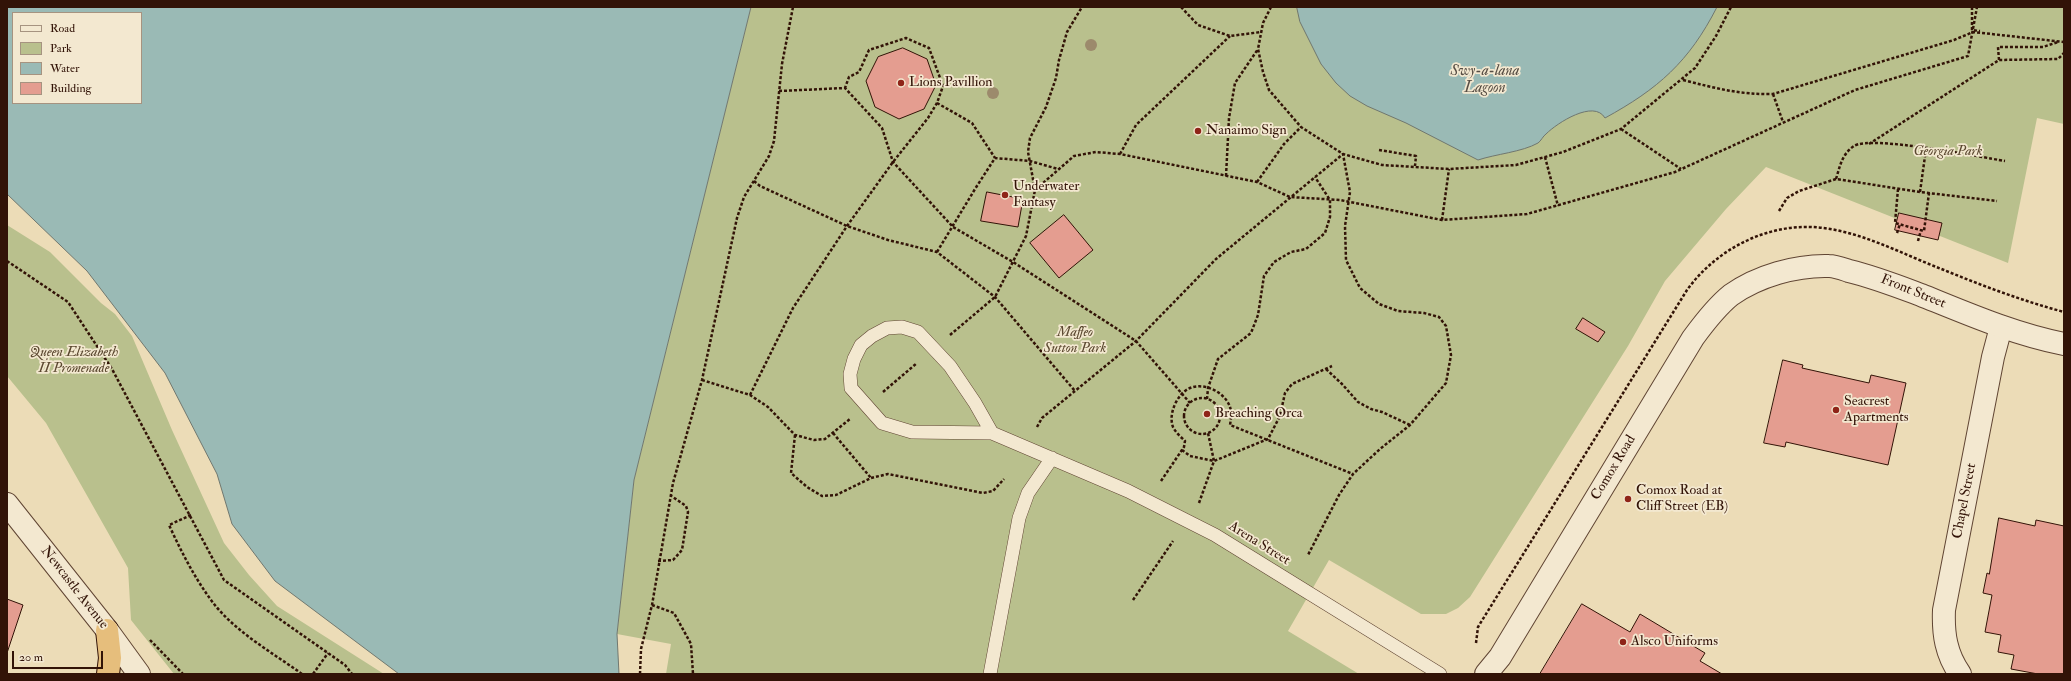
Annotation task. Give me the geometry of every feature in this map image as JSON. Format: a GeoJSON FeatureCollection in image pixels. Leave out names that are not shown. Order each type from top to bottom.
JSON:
{"type":"FeatureCollection","features":[{"type":"Feature","properties":{"kind":"highway"},"geometry":{"type":"LineString","coordinates":[[107,630],[110,658],[108,674]]}},
{"type":"Feature","properties":{"kind":"street","name":"Front Street"},"geometry":{"type":"LineString","coordinates":[[1760,279],[1802,268],[1830,266],[1876,277],[2001,327],[2043,340],[2064,344]]}},
{"type":"Feature","properties":{"kind":"street","name":"Comox Road"},"geometry":{"type":"LineString","coordinates":[[1486,674],[1500,656],[1693,338],[1711,314],[1731,295],[1760,279]]}},
{"type":"Feature","properties":{"kind":"street","name":"Chapel Street"},"geometry":{"type":"LineString","coordinates":[[1960,674],[1952,663],[1945,645],[1944,610],[1993,357],[2001,327]]}},
{"type":"Feature","properties":{"kind":"street","name":"Newcastle Avenue"},"geometry":{"type":"LineString","coordinates":[[7,504],[107,630],[139,674]]}},
{"type":"Feature","properties":{"kind":"lane"},"geometry":{"type":"LineString","coordinates":[[902,327],[918,332],[953,371],[975,403],[992,433],[912,432],[882,423],[851,388],[850,374],[854,359],[861,345],[872,336],[887,328],[902,327]]}},
{"type":"Feature","properties":{"kind":"lane","name":"Arena Street"},"geometry":{"type":"LineString","coordinates":[[992,433],[1128,491],[1216,535],[1440,674]]}},
{"type":"Feature","properties":{"kind":"lane"},"geometry":{"type":"LineString","coordinates":[[990,674],[1019,518],[1028,493],[1052,458]]}},
{"type":"Feature","properties":{"kind":"path"},"geometry":{"type":"LineString","coordinates":[[640,674],[641,649],[652,605],[670,495],[702,380],[737,218],[744,197],[769,156],[774,141],[782,64],[793,7]]}},
{"type":"Feature","properties":{"kind":"path"},"geometry":{"type":"LineString","coordinates":[[1035,190],[1028,152],[1030,138],[1046,107],[1056,78],[1059,60],[1067,32],[1082,7]]}},
{"type":"Feature","properties":{"kind":"path"},"geometry":{"type":"LineString","coordinates":[[1180,7],[1198,25],[1230,36],[1261,32]]}},
{"type":"Feature","properties":{"kind":"path"},"geometry":{"type":"LineString","coordinates":[[1226,176],[1229,118],[1235,83],[1258,48],[1261,32],[1270,7]]}},
{"type":"Feature","properties":{"kind":"path"},"geometry":{"type":"LineString","coordinates":[[1258,48],[1269,90],[1301,127],[1343,154],[1382,165],[1449,169],[1516,165],[1545,157],[1621,129],[1683,80],[1695,68],[1716,36],[1731,7]]}},
{"type":"Feature","properties":{"kind":"path"},"geometry":{"type":"LineString","coordinates":[[1972,7],[1972,30],[2064,42]]}},
{"type":"Feature","properties":{"kind":"path"},"geometry":{"type":"LineString","coordinates":[[1096,152],[1120,154],[1257,182],[1290,197],[1349,202],[1442,220],[1527,214],[1681,169],[1854,90],[1968,56],[1977,7]]}},
{"type":"Feature","properties":{"kind":"path"},"geometry":{"type":"LineString","coordinates":[[1683,80],[1729,92],[1750,95],[1773,94],[1954,40],[1973,32],[2064,42]]}},
{"type":"Feature","properties":{"kind":"path"},"geometry":{"type":"LineString","coordinates":[[1120,154],[1136,125],[1230,36]]}},
{"type":"Feature","properties":{"kind":"path"},"geometry":{"type":"LineString","coordinates":[[750,395],[794,308],[846,226],[893,162],[928,118],[937,103],[943,86],[929,48],[906,38],[869,50],[859,72],[849,77],[845,88]]}},
{"type":"Feature","properties":{"kind":"path"},"geometry":{"type":"LineString","coordinates":[[1999,60],[1998,46],[2043,47],[2060,42]]}},
{"type":"Feature","properties":{"kind":"path"},"geometry":{"type":"LineString","coordinates":[[1869,144],[1999,60],[2058,59],[2064,53]]}},
{"type":"Feature","properties":{"kind":"path"},"geometry":{"type":"LineString","coordinates":[[779,91],[845,88],[882,128],[893,162],[953,226],[1013,262],[1136,341],[1190,403]]}},
{"type":"Feature","properties":{"kind":"path"},"geometry":{"type":"LineString","coordinates":[[1773,94],[1783,122]]}},
{"type":"Feature","properties":{"kind":"path"},"geometry":{"type":"LineString","coordinates":[[937,103],[972,122],[996,158]]}},
{"type":"Feature","properties":{"kind":"path"},"geometry":{"type":"LineString","coordinates":[[1257,182],[1284,144],[1301,127]]}},
{"type":"Feature","properties":{"kind":"path"},"geometry":{"type":"LineString","coordinates":[[1621,129],[1681,169]]}},
{"type":"Feature","properties":{"kind":"path"},"geometry":{"type":"LineString","coordinates":[[1836,179],[1844,154],[1856,145],[1883,142],[2005,161]]}},
{"type":"Feature","properties":{"kind":"path"},"geometry":{"type":"LineString","coordinates":[[1920,192],[1926,149]]}},
{"type":"Feature","properties":{"kind":"path"},"geometry":{"type":"LineString","coordinates":[[1379,150],[1416,156],[1415,166]]}},
{"type":"Feature","properties":{"kind":"path"},"geometry":{"type":"LineString","coordinates":[[1035,431],[1042,418],[1136,341],[1216,259],[1343,154]]}},
{"type":"Feature","properties":{"kind":"path"},"geometry":{"type":"LineString","coordinates":[[1308,555],[1339,495],[1353,474],[1380,449],[1410,425],[1446,384],[1451,355],[1446,326],[1439,317],[1424,313],[1398,311],[1379,304],[1360,288],[1346,260],[1345,226],[1350,192],[1343,154]]}},
{"type":"Feature","properties":{"kind":"path"},"geometry":{"type":"LineString","coordinates":[[1545,157],[1558,206]]}},
{"type":"Feature","properties":{"kind":"path"},"geometry":{"type":"LineString","coordinates":[[996,158],[1030,161],[1059,169]]}},
{"type":"Feature","properties":{"kind":"path"},"geometry":{"type":"LineString","coordinates":[[937,252],[996,158]]}},
{"type":"Feature","properties":{"kind":"path"},"geometry":{"type":"LineString","coordinates":[[1442,220],[1449,169]]}},
{"type":"Feature","properties":{"kind":"path"},"geometry":{"type":"LineString","coordinates":[[1206,399],[1208,388],[1218,359],[1251,333],[1258,316],[1264,276],[1274,262],[1291,252],[1306,249],[1325,233],[1330,217],[1330,200],[1315,177]]}},
{"type":"Feature","properties":{"kind":"path"},"geometry":{"type":"LineString","coordinates":[[1779,211],[1787,198],[1799,191],[1836,179],[1898,189],[1997,201]]}},
{"type":"Feature","properties":{"kind":"path"},"geometry":{"type":"LineString","coordinates":[[754,181],[760,186],[846,226],[888,240],[937,252],[996,297],[1075,391]]}},
{"type":"Feature","properties":{"kind":"path"},"geometry":{"type":"LineString","coordinates":[[1898,189],[1895,223],[1924,231],[1929,193]]}},
{"type":"Feature","properties":{"kind":"path"},"geometry":{"type":"LineString","coordinates":[[1897,233],[1900,224]]}},
{"type":"Feature","properties":{"kind":"path"},"geometry":{"type":"LineString","coordinates":[[1476,648],[1478,627],[1697,276],[1710,264],[1739,243],[1772,231],[1793,228],[1812,227],[1846,233],[1866,239],[2025,301],[2064,312]]}},
{"type":"Feature","properties":{"kind":"path"},"geometry":{"type":"LineString","coordinates":[[1918,241],[1921,230]]}},
{"type":"Feature","properties":{"kind":"path"},"geometry":{"type":"LineString","coordinates":[[7,261],[68,302],[112,369],[191,515],[224,580],[345,665],[352,674]]}},
{"type":"Feature","properties":{"kind":"path"},"geometry":{"type":"LineString","coordinates":[[1182,450],[1190,456],[1214,461],[1268,439],[1280,416],[1284,393],[1292,384],[1332,366]]}},
{"type":"Feature","properties":{"kind":"path"},"geometry":{"type":"LineString","coordinates":[[1326,369],[1358,402],[1410,425]]}},
{"type":"Feature","properties":{"kind":"path"},"geometry":{"type":"LineString","coordinates":[[702,380],[709,381]]}},
{"type":"Feature","properties":{"kind":"path"},"geometry":{"type":"LineString","coordinates":[[1161,481],[1182,450],[1185,441],[1178,434],[1172,420],[1173,411],[1182,394],[1189,389],[1198,386],[1208,388],[1226,399],[1230,407],[1230,425],[1353,474]]}},
{"type":"Feature","properties":{"kind":"path"},"geometry":{"type":"LineString","coordinates":[[1197,399],[1206,399],[1216,407],[1219,419],[1217,426],[1208,433],[1195,433],[1185,423],[1184,416],[1190,403],[1197,399]]}},
{"type":"Feature","properties":{"kind":"path"},"geometry":{"type":"LineString","coordinates":[[833,433],[871,478]]}},
{"type":"Feature","properties":{"kind":"path"},"geometry":{"type":"LineString","coordinates":[[1198,505],[1214,461],[1208,433]]}},
{"type":"Feature","properties":{"kind":"path"},"geometry":{"type":"LineString","coordinates":[[795,435],[791,473],[807,487],[822,496],[836,495],[871,478],[888,474],[983,493],[993,491],[1004,479]]}},
{"type":"Feature","properties":{"kind":"path"},"geometry":{"type":"LineString","coordinates":[[658,561],[673,560],[682,550],[688,512],[686,506],[670,495]]}},
{"type":"Feature","properties":{"kind":"path"},"geometry":{"type":"LineString","coordinates":[[191,515],[169,525],[188,567],[215,605],[242,631],[302,674]]}},
{"type":"Feature","properties":{"kind":"path"},"geometry":{"type":"LineString","coordinates":[[1133,600],[1173,541]]}},
{"type":"Feature","properties":{"kind":"path"},"geometry":{"type":"LineString","coordinates":[[652,605],[674,613],[691,644],[693,674]]}},
{"type":"Feature","properties":{"kind":"path"},"geometry":{"type":"LineString","coordinates":[[313,674],[328,653]]}},
{"type":"Feature","properties":{"kind":"green space","name":"Maffeo Sutton Park"},"geometry":{"type":"Polygon","coordinates":[[[751,7],[2064,7],[2064,124],[2037,118],[2008,263],[1766,167],[1726,209],[1665,281],[1628,346],[1470,597],[1458,608],[1446,614],[1421,614],[1329,560],[1288,631],[1359,674],[666,674],[671,644],[617,634],[634,480],[751,7]]]}},
{"type":"Feature","properties":{"kind":"green space","name":"Queen Elizabeth II Promenade"},"geometry":{"type":"Polygon","coordinates":[[[7,225],[50,252],[101,303],[115,314],[132,336],[172,430],[224,543],[249,575],[277,606],[384,674],[174,674],[131,620],[128,568],[46,423],[7,376],[7,225]]]}},
{"type":"Feature","properties":{"kind":"water"},"geometry":{"type":"Polygon","coordinates":[[[7,7],[751,7],[634,480],[617,634],[619,674],[399,674],[275,581],[232,524],[217,474],[165,373],[87,271],[7,194],[7,7]]]}},
{"type":"Feature","properties":{"kind":"water","name":"Swy-a-lana Lagoon"},"geometry":{"type":"Polygon","coordinates":[[[1297,7],[1717,7],[1695,43],[1683,59],[1656,85],[1624,107],[1605,118],[1600,113],[1593,111],[1584,112],[1558,124],[1539,142],[1532,146],[1478,160],[1406,123],[1367,106],[1350,96],[1336,83],[1321,64],[1300,22],[1297,7]]]}},
{"type":"Feature","properties":{"kind":"building","name":"Lions Pavillion"},"geometry":{"type":"Polygon","coordinates":[[[903,48],[927,59],[936,85],[924,109],[899,119],[875,107],[866,81],[878,57],[903,48]]]}},
{"type":"Feature","properties":{"kind":"building"},"geometry":{"type":"Polygon","coordinates":[[[987,192],[1023,199],[1018,227],[981,221],[987,192]]]}},
{"type":"Feature","properties":{"kind":"building"},"geometry":{"type":"Polygon","coordinates":[[[1899,213],[1942,223],[1938,240],[1895,230],[1899,213]]]}},
{"type":"Feature","properties":{"kind":"building"},"geometry":{"type":"Polygon","coordinates":[[[1064,215],[1093,250],[1059,278],[1030,243],[1064,215]]]}},
{"type":"Feature","properties":{"kind":"building"},"geometry":{"type":"Polygon","coordinates":[[[1583,318],[1605,332],[1598,342],[1576,329],[1583,318]]]}},
{"type":"Feature","properties":{"kind":"building","name":"Seacrest Apartments"},"geometry":{"type":"Polygon","coordinates":[[[1783,360],[1803,365],[1802,368],[1869,383],[1871,375],[1906,383],[1888,465],[1786,442],[1785,447],[1764,443],[1783,360]]]}},
{"type":"Feature","properties":{"kind":"building"},"geometry":{"type":"Polygon","coordinates":[[[1999,518],[2035,526],[2036,520],[2064,526],[2064,674],[2038,674],[2011,669],[2014,655],[1998,652],[2001,635],[1985,632],[1992,595],[1983,593],[1987,573],[1989,574],[1999,518]]]}},
{"type":"Feature","properties":{"kind":"building"},"geometry":{"type":"Polygon","coordinates":[[[7,599],[23,605],[7,653],[7,599]]]}},
{"type":"Feature","properties":{"kind":"building","name":"Alsco Uniforms"},"geometry":{"type":"Polygon","coordinates":[[[1582,604],[1630,632],[1640,614],[1705,653],[1700,661],[1722,674],[1540,674],[1582,604]]]}},
{"type":"Feature","properties":{"kind":"place","name":"Lions Pavillion"},"geometry":{"type":"Point","coordinates":[901,83]}},
{"type":"Feature","properties":{"kind":"place","name":"Nanaimo Sign"},"geometry":{"type":"Point","coordinates":[1198,131]}},
{"type":"Feature","properties":{"kind":"place","name":"Underwater Fantasy"},"geometry":{"type":"Point","coordinates":[1005,195]}},
{"type":"Feature","properties":{"kind":"place","name":"Seacrest Apartments"},"geometry":{"type":"Point","coordinates":[1836,410]}},
{"type":"Feature","properties":{"kind":"place","name":"Breaching Orca"},"geometry":{"type":"Point","coordinates":[1207,414]}},
{"type":"Feature","properties":{"kind":"place","name":"Comox Road at Cliff Street (EB)"},"geometry":{"type":"Point","coordinates":[1628,499]}},
{"type":"Feature","properties":{"kind":"place","name":"Alsco Uniforms"},"geometry":{"type":"Point","coordinates":[1623,642]}},
{"type":"Feature","properties":{"kind":"park label","name":"Georgia Park"},"geometry":{"type":"Point","coordinates":[1948,152]}}]}
